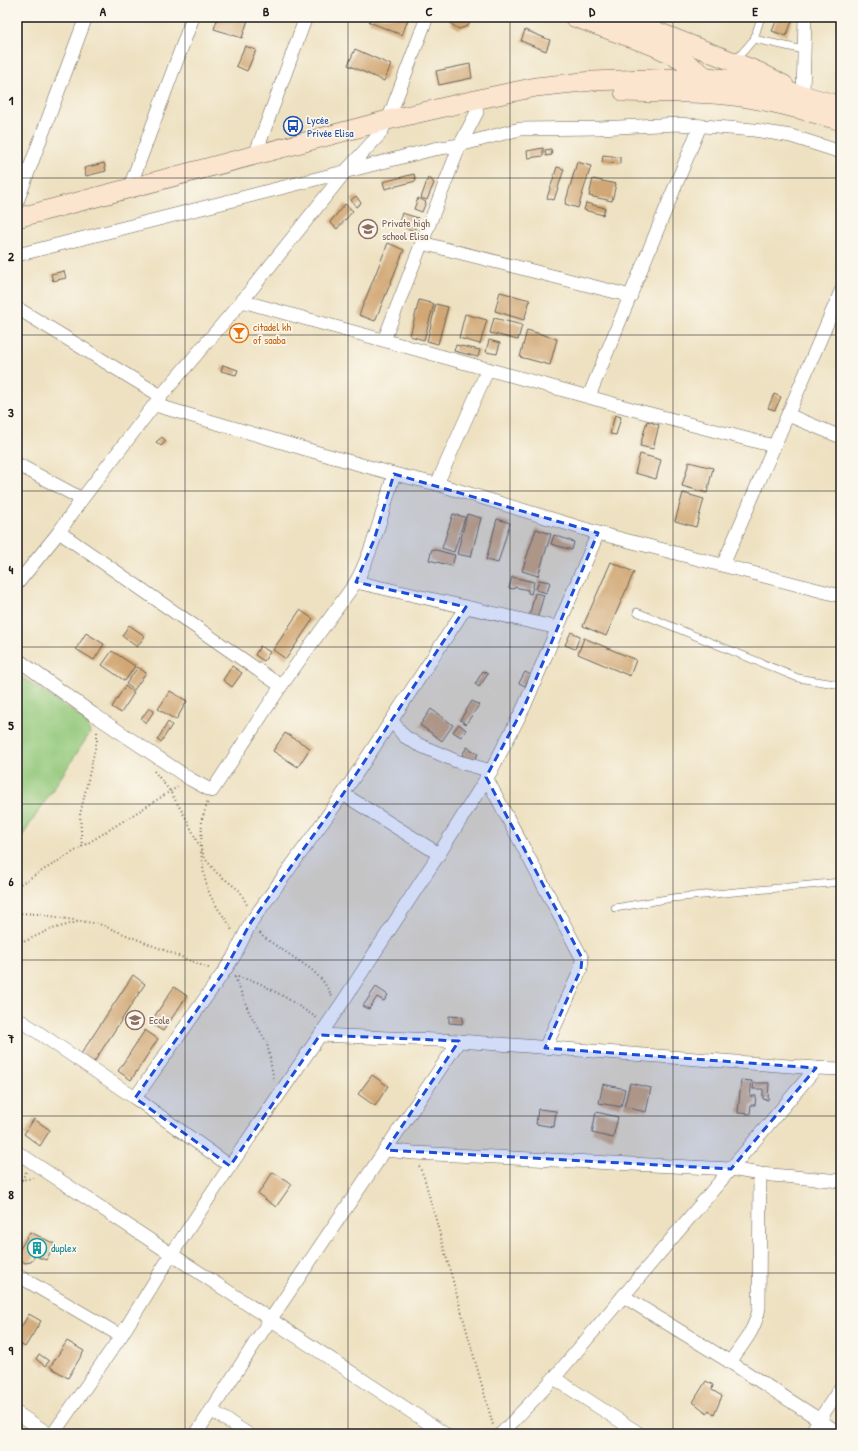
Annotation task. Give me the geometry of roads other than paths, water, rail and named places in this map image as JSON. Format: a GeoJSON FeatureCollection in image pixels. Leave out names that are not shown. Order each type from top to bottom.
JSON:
{"type":"FeatureCollection","features":[{"type":"Feature","properties":{"kind":"street"},"geometry":{"type":"LineString","coordinates":[[17,202],[86,17]]}},
{"type":"Feature","properties":{"kind":"street"},"geometry":{"type":"LineString","coordinates":[[129,189],[194,17]]}},
{"type":"Feature","properties":{"kind":"street"},"geometry":{"type":"LineString","coordinates":[[255,155],[306,17]]}},
{"type":"Feature","properties":{"kind":"street"},"geometry":{"type":"LineString","coordinates":[[17,584],[59,532],[82,499],[158,400],[242,301],[345,172],[383,128],[427,17]]}},
{"type":"Feature","properties":{"kind":"street"},"geometry":{"type":"LineString","coordinates":[[574,17],[654,46],[681,60],[791,106],[841,121]]}},
{"type":"Feature","properties":{"kind":"street"},"geometry":{"type":"LineString","coordinates":[[620,17],[723,78]]}},
{"type":"Feature","properties":{"kind":"street"},"geometry":{"type":"LineString","coordinates":[[803,95],[805,17]]}},
{"type":"Feature","properties":{"kind":"street"},"geometry":{"type":"LineString","coordinates":[[17,218],[255,155],[383,128],[477,112],[540,98],[723,78],[757,71],[803,95],[841,106]]}},
{"type":"Feature","properties":{"kind":"street"},"geometry":{"type":"LineString","coordinates":[[17,229],[383,128],[484,98],[536,87],[592,81],[723,78]]}},
{"type":"Feature","properties":{"kind":"street"},"geometry":{"type":"LineString","coordinates":[[384,340],[460,144],[477,112]]}},
{"type":"Feature","properties":{"kind":"street"},"geometry":{"type":"LineString","coordinates":[[17,255],[434,149],[520,129],[599,128],[678,124],[754,130],[791,136],[841,152]]}},
{"type":"Feature","properties":{"kind":"street"},"geometry":{"type":"LineString","coordinates":[[589,396],[700,126]]}},
{"type":"Feature","properties":{"kind":"street"},"geometry":{"type":"LineString","coordinates":[[422,243],[631,296]]}},
{"type":"Feature","properties":{"kind":"street"},"geometry":{"type":"LineString","coordinates":[[723,565],[788,415],[836,315],[841,291]]}},
{"type":"Feature","properties":{"kind":"street"},"geometry":{"type":"LineString","coordinates":[[242,301],[774,446]]}},
{"type":"Feature","properties":{"kind":"street"},"geometry":{"type":"LineString","coordinates":[[17,308],[158,400],[394,474],[437,484],[598,533],[841,596]]}},
{"type":"Feature","properties":{"kind":"street"},"geometry":{"type":"LineString","coordinates":[[437,484],[488,369]]}},
{"type":"Feature","properties":{"kind":"street"},"geometry":{"type":"LineString","coordinates":[[788,415],[841,437]]}},
{"type":"Feature","properties":{"kind":"street"},"geometry":{"type":"LineString","coordinates":[[17,464],[82,499]]}},
{"type":"Feature","properties":{"kind":"street"},"geometry":{"type":"LineString","coordinates":[[17,659],[93,714],[190,779],[212,791],[281,686],[356,582],[374,540],[394,474]]}},
{"type":"Feature","properties":{"kind":"street"},"geometry":{"type":"LineString","coordinates":[[59,532],[281,686]]}},
{"type":"Feature","properties":{"kind":"street"},"geometry":{"type":"LineString","coordinates":[[53,1434],[121,1336],[230,1166],[277,1100],[340,1006],[439,854],[488,774],[524,707],[598,533]]}},
{"type":"Feature","properties":{"kind":"street"},"geometry":{"type":"LineString","coordinates":[[356,582],[558,628]]}},
{"type":"Feature","properties":{"kind":"street"},"geometry":{"type":"LineString","coordinates":[[135,1098],[223,973],[233,958],[252,922],[343,794],[466,607]]}},
{"type":"Feature","properties":{"kind":"street"},"geometry":{"type":"LineString","coordinates":[[392,721],[404,736],[416,744],[488,774],[582,958],[581,969],[545,1048]]}},
{"type":"Feature","properties":{"kind":"street"},"geometry":{"type":"LineString","coordinates":[[343,794],[439,854]]}},
{"type":"Feature","properties":{"kind":"street"},"geometry":{"type":"LineString","coordinates":[[17,1018],[135,1098],[230,1166]]}},
{"type":"Feature","properties":{"kind":"street"},"geometry":{"type":"LineString","coordinates":[[320,1035],[459,1041],[841,1069]]}},
{"type":"Feature","properties":{"kind":"street"},"geometry":{"type":"LineString","coordinates":[[196,1434],[459,1041]]}},
{"type":"Feature","properties":{"kind":"street"},"geometry":{"type":"LineString","coordinates":[[497,1430],[554,1378],[816,1068]]}},
{"type":"Feature","properties":{"kind":"street"},"geometry":{"type":"LineString","coordinates":[[386,1150],[414,1153],[731,1169],[760,1174],[841,1181]]}},
{"type":"Feature","properties":{"kind":"street"},"geometry":{"type":"LineString","coordinates":[[17,1152],[445,1434]]}},
{"type":"Feature","properties":{"kind":"street"},"geometry":{"type":"LineString","coordinates":[[730,1362],[753,1330],[759,1308],[760,1174]]}},
{"type":"Feature","properties":{"kind":"street"},"geometry":{"type":"LineString","coordinates":[[17,1275],[121,1336]]}},
{"type":"Feature","properties":{"kind":"street"},"geometry":{"type":"LineString","coordinates":[[623,1296],[730,1362],[820,1420],[839,1434]]}},
{"type":"Feature","properties":{"kind":"street"},"geometry":{"type":"LineString","coordinates":[[554,1378],[640,1434]]}},
{"type":"Feature","properties":{"kind":"street"},"geometry":{"type":"LineString","coordinates":[[810,1434],[841,1387]]}},
{"type":"Feature","properties":{"kind":"street"},"geometry":{"type":"LineString","coordinates":[[212,1410],[248,1434]]}},
{"type":"Feature","properties":{"kind":"street"},"geometry":{"type":"LineString","coordinates":[[17,1413],[49,1434]]}},
{"type":"Feature","properties":{"kind":"lane"},"geometry":{"type":"LineString","coordinates":[[723,78],[754,39],[761,17]]}},
{"type":"Feature","properties":{"kind":"lane"},"geometry":{"type":"LineString","coordinates":[[754,39],[804,50]]}},
{"type":"Feature","properties":{"kind":"lane"},"geometry":{"type":"LineString","coordinates":[[637,612],[798,678],[841,685]]}},
{"type":"Feature","properties":{"kind":"lane"},"geometry":{"type":"LineString","coordinates":[[616,908],[672,898],[841,882]]}},
{"type":"Feature","properties":{"kind":"place","name":"Lycée Privée Elisa"},"geometry":{"type":"Point","coordinates":[293,126]}},
{"type":"Feature","properties":{"kind":"place","name":"Private high school Elisa"},"geometry":{"type":"Point","coordinates":[368,229]}},
{"type":"Feature","properties":{"kind":"place","name":"citadel kh of saaba"},"geometry":{"type":"Point","coordinates":[239,333]}},
{"type":"Feature","properties":{"kind":"place","name":"Ecole"},"geometry":{"type":"Point","coordinates":[135,1020]}},
{"type":"Feature","properties":{"kind":"place","name":"duplex"},"geometry":{"type":"Point","coordinates":[37,1248]}}]}
